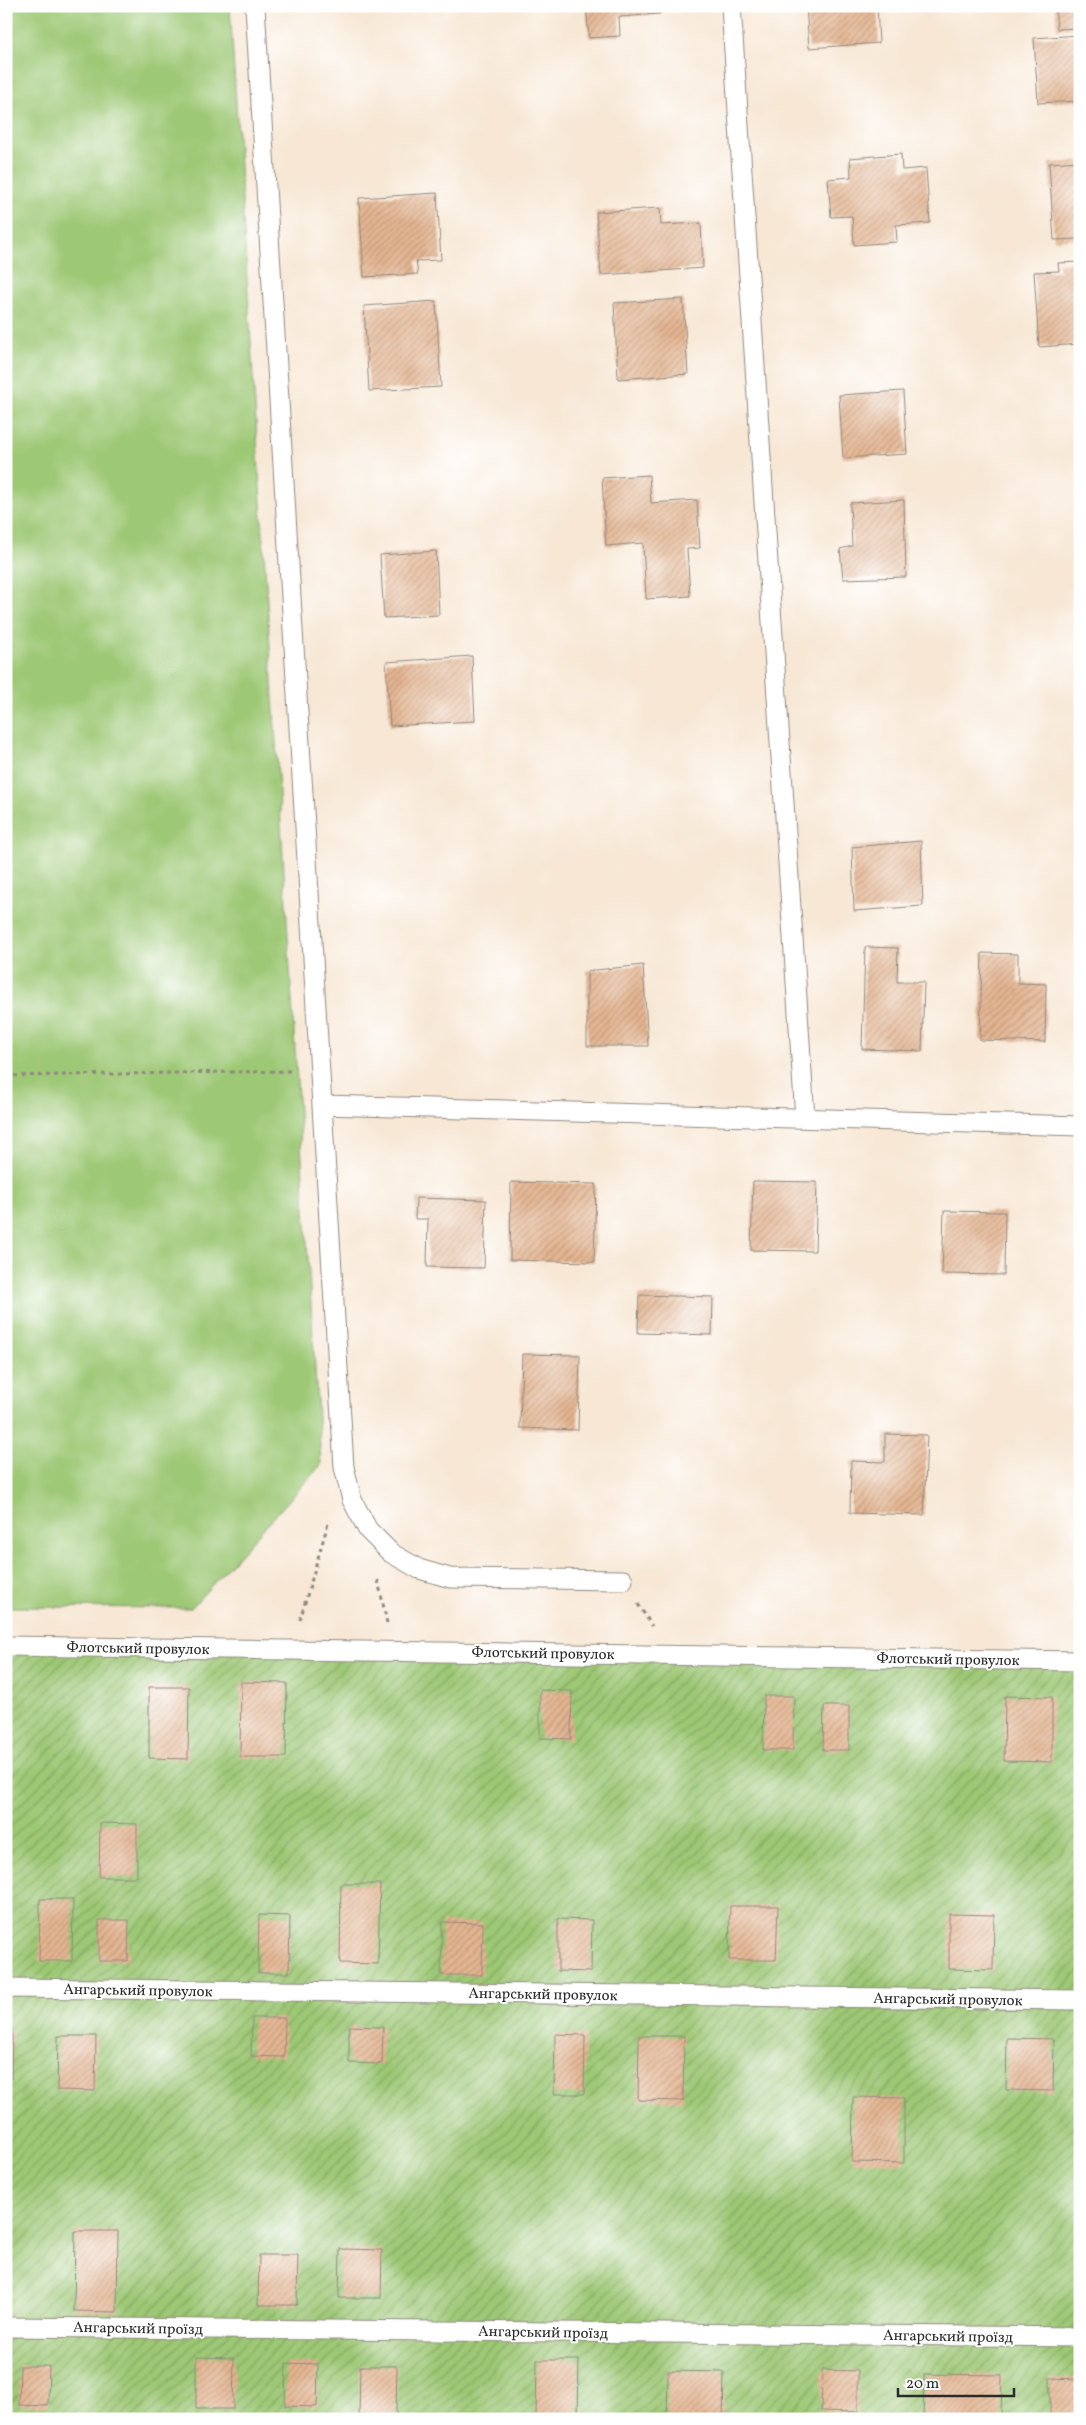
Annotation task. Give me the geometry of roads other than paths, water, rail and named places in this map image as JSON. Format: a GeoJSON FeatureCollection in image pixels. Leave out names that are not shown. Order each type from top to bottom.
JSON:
{"type":"FeatureCollection","features":[{"type":"Feature","properties":{"kind":"lane"},"geometry":{"type":"LineString","coordinates":[[255,6],[344,1467],[352,1500],[368,1530],[398,1557],[419,1569],[450,1578],[623,1580]]}},
{"type":"Feature","properties":{"kind":"lane"},"geometry":{"type":"LineString","coordinates":[[730,6],[805,1118]]}},
{"type":"Feature","properties":{"kind":"lane"},"geometry":{"type":"LineString","coordinates":[[322,1105],[1080,1126]]}},
{"type":"Feature","properties":{"kind":"lane","name":"Флотський провулок"},"geometry":{"type":"LineString","coordinates":[[6,1646],[1080,1661]]}},
{"type":"Feature","properties":{"kind":"lane","name":"Ангарський провулок"},"geometry":{"type":"LineString","coordinates":[[6,1988],[1080,2000]]}},
{"type":"Feature","properties":{"kind":"lane","name":"Ангарський проїзд"},"geometry":{"type":"LineString","coordinates":[[6,2327],[1080,2337]]}}]}
